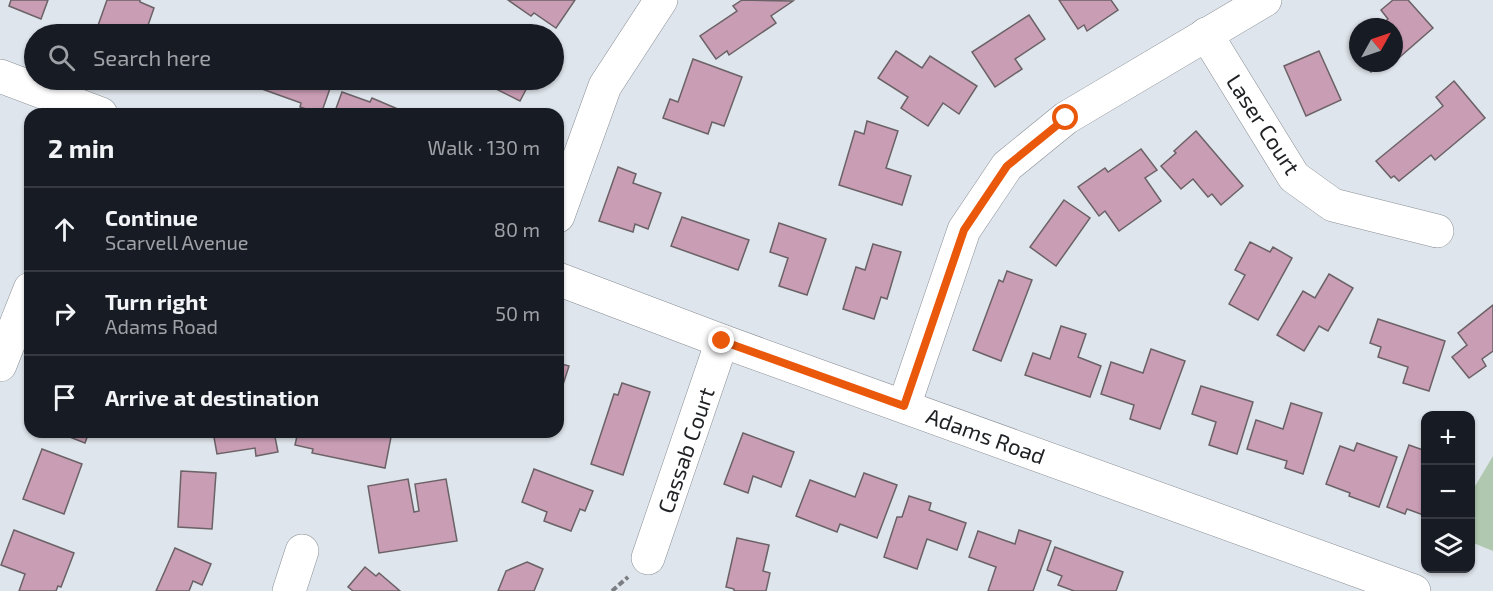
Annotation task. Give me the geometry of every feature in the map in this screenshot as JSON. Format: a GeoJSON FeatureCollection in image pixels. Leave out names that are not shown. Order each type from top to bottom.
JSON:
{"type":"FeatureCollection","features":[{"type":"Feature","properties":{"kind":"street"},"geometry":{"type":"LineString","coordinates":[[904,406],[964,230],[1007,166],[1066,118],[1265,0]]}},
{"type":"Feature","properties":{"kind":"street"},"geometry":{"type":"LineString","coordinates":[[564,199],[605,86],[652,3]]}},
{"type":"Feature","properties":{"kind":"street","name":"Laser Court"},"geometry":{"type":"LineString","coordinates":[[1206,34],[1294,177],[1333,205],[1437,231]]}},
{"type":"Feature","properties":{"kind":"street"},"geometry":{"type":"LineString","coordinates":[[0,76],[24,85]]}},
{"type":"Feature","properties":{"kind":"street"},"geometry":{"type":"LineString","coordinates":[[37,90],[84,108]]}},
{"type":"Feature","properties":{"kind":"street","name":"Adams Road"},"geometry":{"type":"LineString","coordinates":[[564,281],[904,406],[1345,579],[1414,591]]}},
{"type":"Feature","properties":{"kind":"street"},"geometry":{"type":"LineString","coordinates":[[0,365],[24,304]]}},
{"type":"Feature","properties":{"kind":"street","name":"Cassab Court"},"geometry":{"type":"LineString","coordinates":[[648,558],[722,341]]}},
{"type":"Feature","properties":{"kind":"street"},"geometry":{"type":"LineString","coordinates":[[289,591],[302,551]]}},
{"type":"Feature","properties":{"kind":"green space"},"geometry":{"type":"Polygon","coordinates":[[[1493,456],[1493,551],[1475,544],[1475,486],[1493,456]]]}},
{"type":"Feature","properties":{"kind":"building"},"geometry":{"type":"Polygon","coordinates":[[[11,0],[48,0],[41,19],[9,6],[11,0]]]}},
{"type":"Feature","properties":{"kind":"building"},"geometry":{"type":"Polygon","coordinates":[[[107,0],[140,0],[154,8],[148,24],[99,24],[107,0]]]}},
{"type":"Feature","properties":{"kind":"building"},"geometry":{"type":"Polygon","coordinates":[[[508,0],[575,0],[559,24],[550,24],[534,13],[531,16],[508,0]]]}},
{"type":"Feature","properties":{"kind":"building"},"geometry":{"type":"Polygon","coordinates":[[[742,0],[793,1],[771,16],[776,23],[729,55],[727,51],[716,59],[700,36],[737,11],[733,6],[742,0]]]}},
{"type":"Feature","properties":{"kind":"building"},"geometry":{"type":"Polygon","coordinates":[[[1059,0],[1111,0],[1118,10],[1087,31],[1084,25],[1078,29],[1059,0]]]}},
{"type":"Feature","properties":{"kind":"building"},"geometry":{"type":"Polygon","coordinates":[[[1393,0],[1408,0],[1433,28],[1403,54],[1403,18],[1387,18],[1381,10],[1393,0]]]}},
{"type":"Feature","properties":{"kind":"building"},"geometry":{"type":"Polygon","coordinates":[[[1029,15],[1045,39],[1015,59],[1022,69],[995,87],[972,52],[1029,15]]]}},
{"type":"Feature","properties":{"kind":"building"},"geometry":{"type":"Polygon","coordinates":[[[896,51],[922,68],[930,56],[977,86],[959,114],[943,103],[928,126],[901,108],[908,97],[878,78],[896,51]]]}},
{"type":"Feature","properties":{"kind":"building"},"geometry":{"type":"Polygon","coordinates":[[[1319,51],[1341,100],[1306,116],[1284,66],[1319,51]]]}},
{"type":"Feature","properties":{"kind":"building"},"geometry":{"type":"Polygon","coordinates":[[[693,59],[742,77],[724,126],[712,122],[708,134],[663,118],[670,99],[678,102],[693,59]]]}},
{"type":"Feature","properties":{"kind":"building"},"geometry":{"type":"Polygon","coordinates":[[[1454,81],[1485,118],[1435,160],[1431,155],[1399,181],[1394,176],[1391,178],[1376,161],[1443,106],[1436,97],[1454,81]]]}},
{"type":"Feature","properties":{"kind":"building"},"geometry":{"type":"Polygon","coordinates":[[[265,90],[329,90],[323,108],[303,108],[300,107],[301,103],[265,90]]]}},
{"type":"Feature","properties":{"kind":"building"},"geometry":{"type":"Polygon","coordinates":[[[498,90],[526,90],[520,101],[498,90]]]}},
{"type":"Feature","properties":{"kind":"building"},"geometry":{"type":"Polygon","coordinates":[[[342,92],[370,102],[372,98],[395,108],[336,108],[342,92]]]}},
{"type":"Feature","properties":{"kind":"building"},"geometry":{"type":"Polygon","coordinates":[[[867,121],[898,131],[886,168],[911,176],[902,205],[839,185],[855,131],[864,134],[867,121]]]}},
{"type":"Feature","properties":{"kind":"building"},"geometry":{"type":"Polygon","coordinates":[[[1196,131],[1243,186],[1221,205],[1212,194],[1208,197],[1193,179],[1181,189],[1161,166],[1196,131]]]}},
{"type":"Feature","properties":{"kind":"building"},"geometry":{"type":"Polygon","coordinates":[[[1141,149],[1157,170],[1145,178],[1161,201],[1119,231],[1105,211],[1099,216],[1078,187],[1105,168],[1108,172],[1141,149]]]}},
{"type":"Feature","properties":{"kind":"building"},"geometry":{"type":"Polygon","coordinates":[[[618,167],[636,174],[633,183],[661,193],[648,229],[635,224],[633,232],[599,221],[618,167]]]}},
{"type":"Feature","properties":{"kind":"building"},"geometry":{"type":"Polygon","coordinates":[[[1064,200],[1090,218],[1056,266],[1030,247],[1064,200]]]}},
{"type":"Feature","properties":{"kind":"building"},"geometry":{"type":"Polygon","coordinates":[[[682,217],[749,240],[738,270],[671,246],[682,217]]]}},
{"type":"Feature","properties":{"kind":"building"},"geometry":{"type":"Polygon","coordinates":[[[779,223],[826,239],[807,295],[779,286],[788,258],[770,252],[779,223]]]}},
{"type":"Feature","properties":{"kind":"building"},"geometry":{"type":"Polygon","coordinates":[[[1250,242],[1270,252],[1273,247],[1292,258],[1258,320],[1229,304],[1245,275],[1235,270],[1250,242]]]}},
{"type":"Feature","properties":{"kind":"building"},"geometry":{"type":"Polygon","coordinates":[[[873,244],[901,252],[887,299],[881,297],[874,319],[843,309],[856,267],[865,270],[873,244]]]}},
{"type":"Feature","properties":{"kind":"building"},"geometry":{"type":"Polygon","coordinates":[[[1007,271],[1032,280],[1001,361],[973,350],[999,280],[1003,282],[1007,271]]]}},
{"type":"Feature","properties":{"kind":"building"},"geometry":{"type":"Polygon","coordinates":[[[1329,274],[1353,288],[1328,331],[1319,326],[1304,351],[1277,335],[1303,291],[1315,298],[1329,274]]]}},
{"type":"Feature","properties":{"kind":"building"},"geometry":{"type":"Polygon","coordinates":[[[1493,305],[1493,351],[1482,359],[1486,366],[1469,378],[1452,357],[1467,345],[1458,333],[1493,305]]]}},
{"type":"Feature","properties":{"kind":"building"},"geometry":{"type":"Polygon","coordinates":[[[1378,319],[1445,341],[1429,391],[1403,383],[1408,367],[1378,357],[1381,347],[1370,343],[1378,319]]]}},
{"type":"Feature","properties":{"kind":"building"},"geometry":{"type":"Polygon","coordinates":[[[1061,326],[1086,334],[1078,357],[1101,366],[1090,397],[1025,375],[1033,353],[1050,359],[1061,326]]]}},
{"type":"Feature","properties":{"kind":"building"},"geometry":{"type":"Polygon","coordinates":[[[1151,349],[1185,361],[1160,429],[1130,419],[1134,405],[1101,394],[1111,362],[1143,373],[1151,349]]]}},
{"type":"Feature","properties":{"kind":"building"},"geometry":{"type":"Polygon","coordinates":[[[564,365],[569,366],[564,381],[564,365]]]}},
{"type":"Feature","properties":{"kind":"building"},"geometry":{"type":"Polygon","coordinates":[[[622,383],[650,392],[623,475],[591,464],[614,394],[618,395],[622,383]]]}},
{"type":"Feature","properties":{"kind":"building"},"geometry":{"type":"Polygon","coordinates":[[[1201,386],[1253,402],[1237,454],[1209,445],[1216,422],[1192,414],[1201,386]]]}},
{"type":"Feature","properties":{"kind":"building"},"geometry":{"type":"Polygon","coordinates":[[[1291,403],[1322,413],[1303,474],[1285,468],[1287,461],[1247,449],[1256,420],[1283,429],[1291,403]]]}},
{"type":"Feature","properties":{"kind":"building"},"geometry":{"type":"Polygon","coordinates":[[[743,433],[794,452],[781,487],[753,476],[748,493],[724,484],[743,433]]]}},
{"type":"Feature","properties":{"kind":"building"},"geometry":{"type":"Polygon","coordinates":[[[72,438],[87,438],[85,443],[72,438]]]}},
{"type":"Feature","properties":{"kind":"building"},"geometry":{"type":"Polygon","coordinates":[[[214,438],[275,438],[278,452],[256,456],[255,448],[217,454],[214,438]]]}},
{"type":"Feature","properties":{"kind":"building"},"geometry":{"type":"Polygon","coordinates":[[[297,438],[391,438],[385,468],[312,453],[313,449],[295,445],[297,438]]]}},
{"type":"Feature","properties":{"kind":"building"},"geometry":{"type":"Polygon","coordinates":[[[1357,443],[1397,457],[1379,507],[1349,496],[1350,493],[1326,484],[1340,446],[1354,451],[1357,443]]]}},
{"type":"Feature","properties":{"kind":"building"},"geometry":{"type":"Polygon","coordinates":[[[1409,445],[1421,449],[1421,514],[1407,509],[1405,514],[1387,507],[1409,445]]]}},
{"type":"Feature","properties":{"kind":"building"},"geometry":{"type":"Polygon","coordinates":[[[42,449],[82,464],[64,514],[23,499],[42,449]]]}},
{"type":"Feature","properties":{"kind":"building"},"geometry":{"type":"Polygon","coordinates":[[[534,469],[593,491],[585,511],[580,509],[571,531],[544,521],[547,512],[522,502],[534,469]]]}},
{"type":"Feature","properties":{"kind":"building"},"geometry":{"type":"Polygon","coordinates":[[[181,471],[216,473],[212,529],[178,527],[181,471]]]}},
{"type":"Feature","properties":{"kind":"building"},"geometry":{"type":"Polygon","coordinates":[[[864,473],[897,485],[877,538],[840,524],[837,532],[796,516],[810,480],[855,497],[864,473]]]}},
{"type":"Feature","properties":{"kind":"building"},"geometry":{"type":"Polygon","coordinates":[[[408,479],[414,512],[419,511],[415,484],[446,479],[457,541],[379,553],[368,486],[408,479]]]}},
{"type":"Feature","properties":{"kind":"building"},"geometry":{"type":"Polygon","coordinates":[[[909,496],[931,503],[929,510],[966,523],[957,550],[927,539],[917,569],[884,557],[897,517],[902,517],[909,496]]]}},
{"type":"Feature","properties":{"kind":"building"},"geometry":{"type":"Polygon","coordinates":[[[14,530],[74,553],[61,587],[58,586],[56,591],[19,591],[25,574],[1,565],[14,530]]]}},
{"type":"Feature","properties":{"kind":"building"},"geometry":{"type":"Polygon","coordinates":[[[1019,530],[1051,541],[1033,591],[988,591],[996,567],[969,557],[978,531],[1015,544],[1019,530]]]}},
{"type":"Feature","properties":{"kind":"building"},"geometry":{"type":"Polygon","coordinates":[[[737,538],[769,545],[763,571],[770,573],[766,591],[734,591],[726,587],[737,538]]]}},
{"type":"Feature","properties":{"kind":"building"},"geometry":{"type":"Polygon","coordinates":[[[1055,547],[1123,572],[1116,591],[1074,591],[1058,585],[1062,576],[1047,570],[1055,547]]]}},
{"type":"Feature","properties":{"kind":"building"},"geometry":{"type":"Polygon","coordinates":[[[175,548],[211,564],[202,585],[193,581],[189,591],[156,591],[175,548]]]}},
{"type":"Feature","properties":{"kind":"building"},"geometry":{"type":"Polygon","coordinates":[[[527,562],[543,569],[534,591],[498,591],[506,571],[527,562]]]}},
{"type":"Feature","properties":{"kind":"building"},"geometry":{"type":"Polygon","coordinates":[[[365,567],[376,576],[379,573],[400,591],[353,591],[348,587],[365,567]]]}},
{"type":"Feature","properties":{"kind":"route"},"geometry":{"type":"LineString","coordinates":[[722,341],[904,406],[964,230],[1007,166],[1066,118]]}}]}
